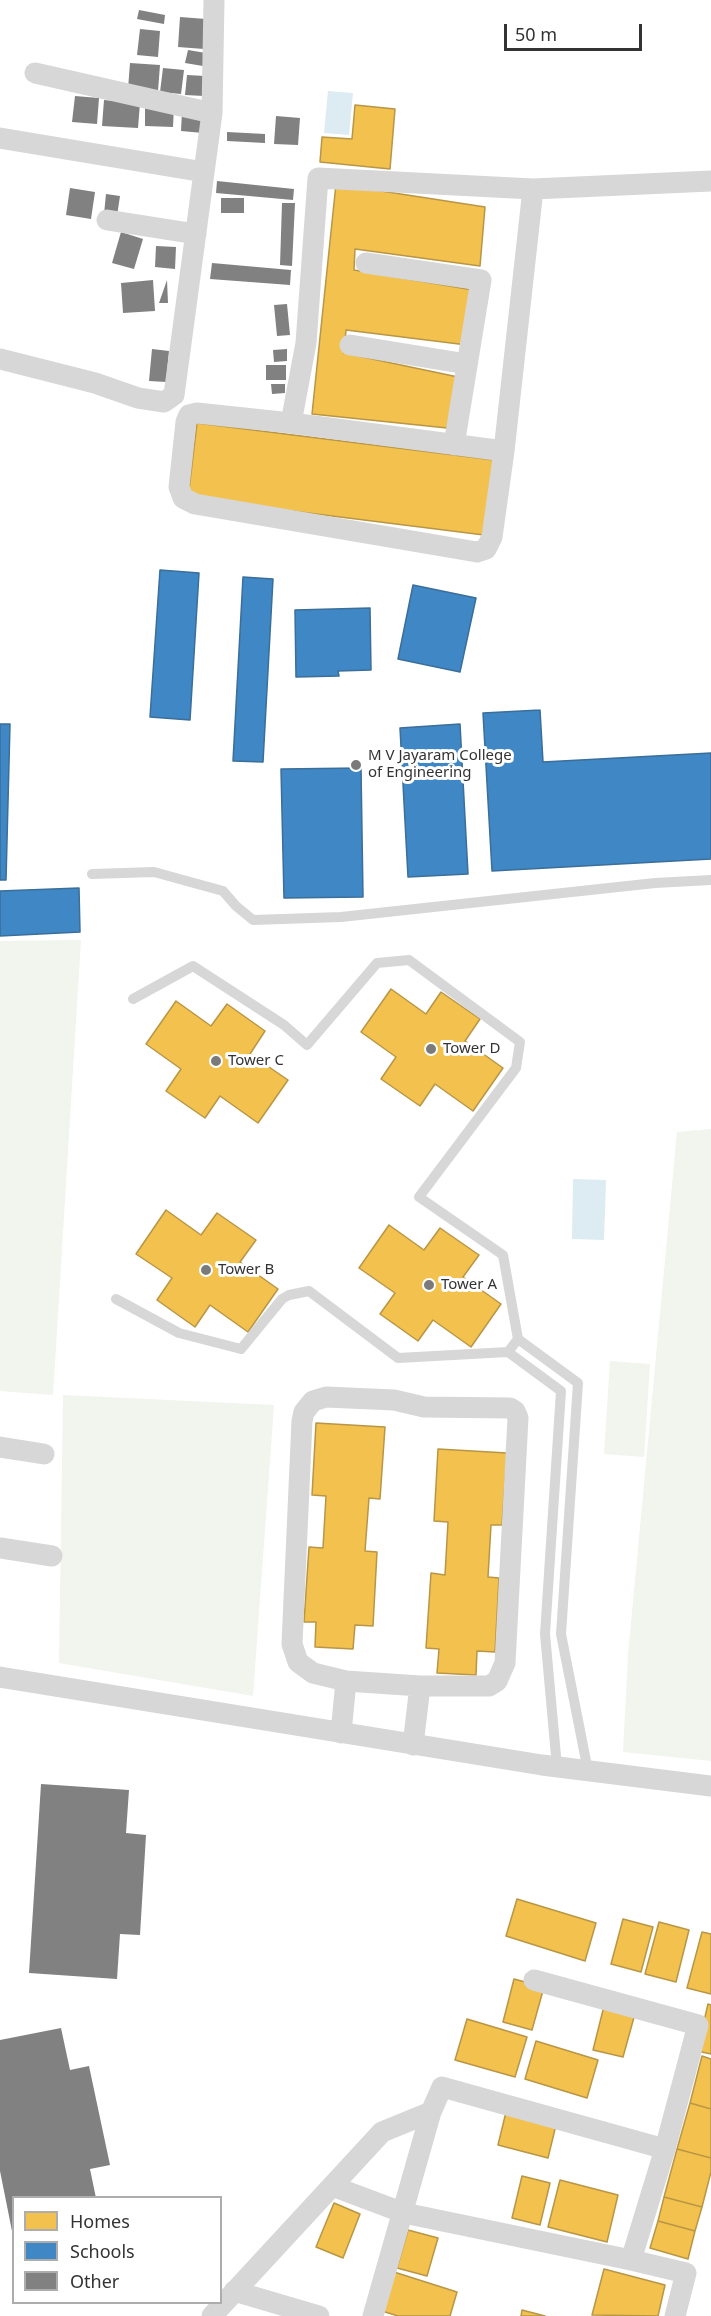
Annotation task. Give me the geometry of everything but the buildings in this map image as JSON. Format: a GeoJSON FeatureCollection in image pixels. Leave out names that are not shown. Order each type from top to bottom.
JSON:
{"type":"FeatureCollection","features":[{"type":"Feature","properties":{"kind":"street"},"geometry":{"type":"LineString","coordinates":[[0,359],[96,383],[138,398],[164,402],[174,395],[212,113],[214,0]]}},
{"type":"Feature","properties":{"kind":"street"},"geometry":{"type":"LineString","coordinates":[[35,73],[212,113]]}},
{"type":"Feature","properties":{"kind":"street"},"geometry":{"type":"LineString","coordinates":[[0,138],[204,172]]}},
{"type":"Feature","properties":{"kind":"street"},"geometry":{"type":"LineString","coordinates":[[291,423],[306,343],[314,264],[318,178],[533,189],[711,181]]}},
{"type":"Feature","properties":{"kind":"street"},"geometry":{"type":"LineString","coordinates":[[504,451],[197,413],[189,416],[186,422],[179,487],[183,498],[195,504],[477,552],[486,549],[492,537],[504,451],[533,189]]}},
{"type":"Feature","properties":{"kind":"street"},"geometry":{"type":"LineString","coordinates":[[107,220],[196,234]]}},
{"type":"Feature","properties":{"kind":"street"},"geometry":{"type":"LineString","coordinates":[[366,263],[481,280],[454,445]]}},
{"type":"Feature","properties":{"kind":"street"},"geometry":{"type":"LineString","coordinates":[[350,345],[467,364]]}},
{"type":"Feature","properties":{"kind":"street"},"geometry":{"type":"LineString","coordinates":[[326,1397],[394,1400],[424,1407],[510,1407],[518,1418],[506,1652],[502,1671],[497,1681],[489,1686],[420,1686],[346,1681],[320,1675],[305,1668],[294,1655],[292,1644],[304,1412],[313,1401],[326,1397]]}},
{"type":"Feature","properties":{"kind":"street"},"geometry":{"type":"LineString","coordinates":[[0,1447],[44,1454]]}},
{"type":"Feature","properties":{"kind":"street"},"geometry":{"type":"LineString","coordinates":[[0,1548],[52,1556]]}},
{"type":"Feature","properties":{"kind":"street"},"geometry":{"type":"LineString","coordinates":[[0,1677],[557,1767],[711,1786]]}},
{"type":"Feature","properties":{"kind":"street"},"geometry":{"type":"LineString","coordinates":[[341,1733],[346,1681]]}},
{"type":"Feature","properties":{"kind":"street"},"geometry":{"type":"LineString","coordinates":[[413,1744],[420,1686]]}},
{"type":"Feature","properties":{"kind":"street"},"geometry":{"type":"LineString","coordinates":[[534,1980],[698,2025],[665,2149],[631,2260]]}},
{"type":"Feature","properties":{"kind":"street"},"geometry":{"type":"LineString","coordinates":[[373,2316],[431,2112],[442,2087],[665,2149]]}},
{"type":"Feature","properties":{"kind":"street"},"geometry":{"type":"LineString","coordinates":[[212,2316],[382,2132],[431,2112]]}},
{"type":"Feature","properties":{"kind":"street"},"geometry":{"type":"LineString","coordinates":[[332,2186],[404,2213],[686,2273],[675,2316]]}},
{"type":"Feature","properties":{"kind":"street"},"geometry":{"type":"LineString","coordinates":[[234,2291],[319,2316]]}},
{"type":"Feature","properties":{"kind":"lane"},"geometry":{"type":"LineString","coordinates":[[92,874],[154,872],[223,891],[253,920],[341,916],[711,880]]}},
{"type":"Feature","properties":{"kind":"lane"},"geometry":{"type":"LineString","coordinates":[[134,999],[193,966],[284,1025],[307,1045],[377,963],[409,960],[520,1042],[516,1068],[419,1197],[504,1255],[518,1339],[578,1383],[561,1634],[588,1771]]}},
{"type":"Feature","properties":{"kind":"lane"},"geometry":{"type":"LineString","coordinates":[[116,1299],[180,1333],[241,1349],[282,1299],[289,1295],[309,1291],[398,1358],[508,1352],[561,1391],[545,1634],[557,1767]]}},
{"type":"Feature","properties":{"kind":"lane"},"geometry":{"type":"LineString","coordinates":[[508,1352],[518,1339]]}},
{"type":"Feature","properties":{"kind":"shaded area"},"geometry":{"type":"Polygon","coordinates":[[[328,91],[353,93],[349,135],[324,133],[328,91]]]}},
{"type":"Feature","properties":{"kind":"shaded area"},"geometry":{"type":"Polygon","coordinates":[[[81,940],[53,1395],[0,1391],[0,941],[81,940]]]}},
{"type":"Feature","properties":{"kind":"shaded area"},"geometry":{"type":"Polygon","coordinates":[[[711,1129],[711,1761],[623,1752],[628,1655],[677,1132],[711,1129]]]}},
{"type":"Feature","properties":{"kind":"shaded area"},"geometry":{"type":"Polygon","coordinates":[[[573,1179],[606,1180],[604,1240],[572,1239],[573,1179]]]}},
{"type":"Feature","properties":{"kind":"shaded area"},"geometry":{"type":"Polygon","coordinates":[[[610,1361],[650,1364],[644,1457],[604,1454],[610,1361]]]}},
{"type":"Feature","properties":{"kind":"shaded area"},"geometry":{"type":"Polygon","coordinates":[[[63,1395],[274,1405],[253,1696],[59,1663],[63,1395]]]}},
{"type":"Feature","properties":{"kind":"place","name":"M V Jayaram College of Engineering"},"geometry":{"type":"Point","coordinates":[356,765]}},
{"type":"Feature","properties":{"kind":"place","name":"Tower D"},"geometry":{"type":"Point","coordinates":[431,1049]}},
{"type":"Feature","properties":{"kind":"place","name":"Tower C"},"geometry":{"type":"Point","coordinates":[216,1061]}},
{"type":"Feature","properties":{"kind":"place","name":"Tower B"},"geometry":{"type":"Point","coordinates":[206,1270]}},
{"type":"Feature","properties":{"kind":"place","name":"Tower A"},"geometry":{"type":"Point","coordinates":[429,1285]}}]}
